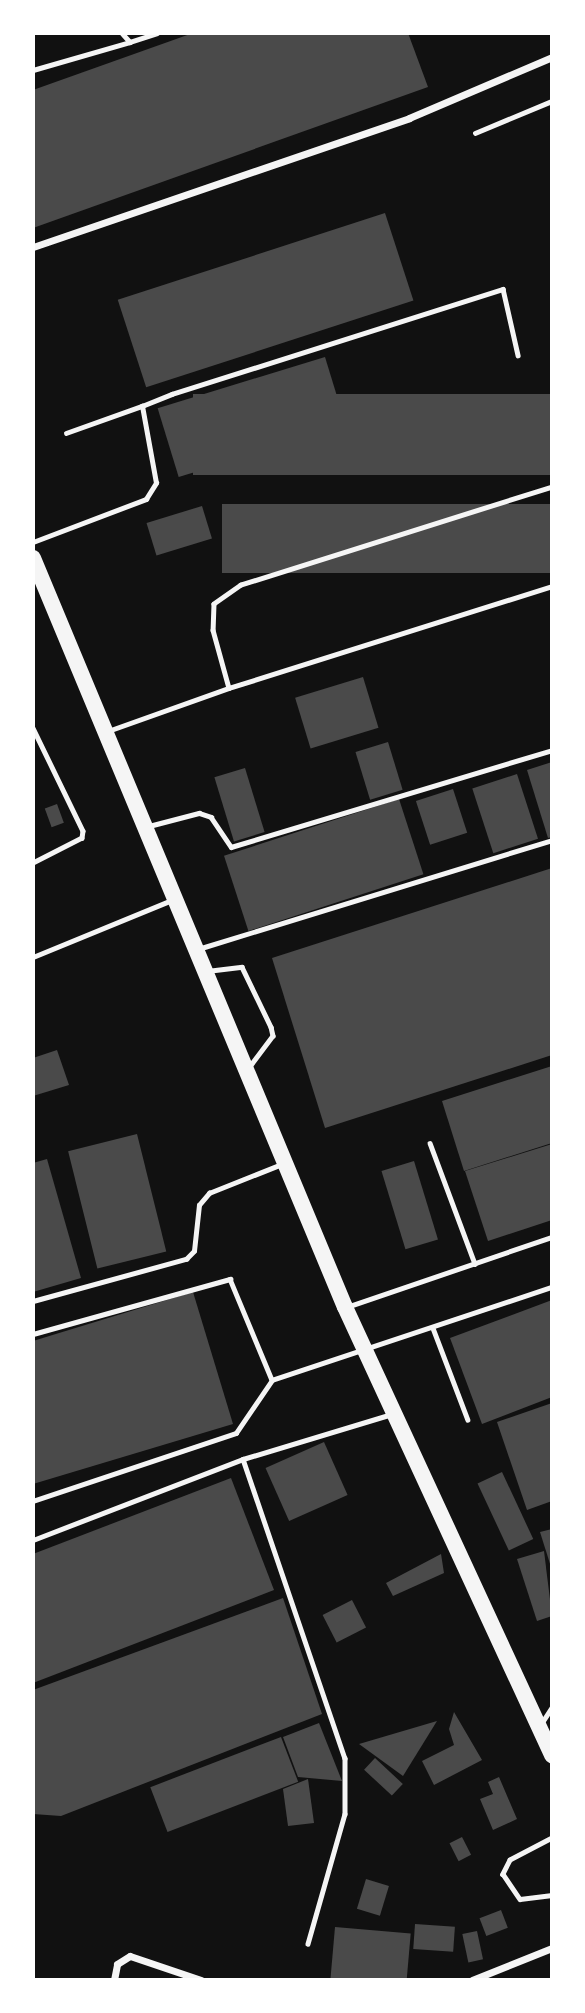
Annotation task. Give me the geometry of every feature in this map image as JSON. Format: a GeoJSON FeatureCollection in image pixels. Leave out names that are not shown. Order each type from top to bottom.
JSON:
{"type":"FeatureCollection","features":[{"type":"Feature","properties":{"kind":"highway"},"geometry":{"type":"LineString","coordinates":[[33,558],[345,1307],[392,1414],[552,1755]]}},
{"type":"Feature","properties":{"kind":"street"},"geometry":{"type":"LineString","coordinates":[[33,247],[410,118],[552,57]]}},
{"type":"Feature","properties":{"kind":"street"},"geometry":{"type":"LineString","coordinates":[[472,1980],[552,1948]]}},
{"type":"Feature","properties":{"kind":"street"},"geometry":{"type":"LineString","coordinates":[[114,1980],[117,1964],[130,1956],[201,1980]]}},
{"type":"Feature","properties":{"kind":"lane"},"geometry":{"type":"LineString","coordinates":[[122,33],[130,41]]}},
{"type":"Feature","properties":{"kind":"lane"},"geometry":{"type":"LineString","coordinates":[[33,70],[157,33]]}},
{"type":"Feature","properties":{"kind":"lane"},"geometry":{"type":"LineString","coordinates":[[475,133],[552,101]]}},
{"type":"Feature","properties":{"kind":"lane"},"geometry":{"type":"LineString","coordinates":[[66,433],[503,289],[509,297],[518,355]]}},
{"type":"Feature","properties":{"kind":"lane"},"geometry":{"type":"LineString","coordinates":[[33,542],[146,499],[156,483],[142,406]]}},
{"type":"Feature","properties":{"kind":"lane"},"geometry":{"type":"LineString","coordinates":[[229,688],[211,614],[222,596],[552,487]]}},
{"type":"Feature","properties":{"kind":"lane"},"geometry":{"type":"LineString","coordinates":[[107,731],[229,688],[552,586]]}},
{"type":"Feature","properties":{"kind":"lane"},"geometry":{"type":"LineString","coordinates":[[33,728],[83,831],[82,838],[33,863]]}},
{"type":"Feature","properties":{"kind":"lane"},"geometry":{"type":"LineString","coordinates":[[145,827],[199,813],[211,817],[231,847],[552,750]]}},
{"type":"Feature","properties":{"kind":"lane"},"geometry":{"type":"LineString","coordinates":[[197,949],[552,840]]}},
{"type":"Feature","properties":{"kind":"lane"},"geometry":{"type":"LineString","coordinates":[[33,957],[177,899]]}},
{"type":"Feature","properties":{"kind":"lane"},"geometry":{"type":"LineString","coordinates":[[206,971],[242,967],[271,1027],[273,1036],[247,1070]]}},
{"type":"Feature","properties":{"kind":"lane"},"geometry":{"type":"LineString","coordinates":[[430,1143],[475,1264]]}},
{"type":"Feature","properties":{"kind":"lane"},"geometry":{"type":"LineString","coordinates":[[33,1301],[186,1259],[194,1251],[199,1205],[209,1193],[285,1163]]}},
{"type":"Feature","properties":{"kind":"lane"},"geometry":{"type":"LineString","coordinates":[[345,1307],[552,1237]]}},
{"type":"Feature","properties":{"kind":"lane"},"geometry":{"type":"LineString","coordinates":[[33,1334],[230,1279],[272,1380]]}},
{"type":"Feature","properties":{"kind":"lane"},"geometry":{"type":"LineString","coordinates":[[33,1500],[236,1433],[272,1380],[365,1352],[552,1287]]}},
{"type":"Feature","properties":{"kind":"lane"},"geometry":{"type":"LineString","coordinates":[[433,1328],[468,1420]]}},
{"type":"Feature","properties":{"kind":"lane"},"geometry":{"type":"LineString","coordinates":[[33,1540],[243,1459],[392,1414]]}},
{"type":"Feature","properties":{"kind":"lane"},"geometry":{"type":"LineString","coordinates":[[243,1459],[345,1758],[345,1814],[308,1944]]}},
{"type":"Feature","properties":{"kind":"lane"},"geometry":{"type":"LineString","coordinates":[[539,1728],[552,1707]]}},
{"type":"Feature","properties":{"kind":"lane"},"geometry":{"type":"LineString","coordinates":[[552,1838],[510,1860],[503,1874],[520,1899],[552,1895]]}},
{"type":"Feature","properties":{"kind":"building"},"geometry":{"type":"Polygon","coordinates":[[[193,33],[408,33],[428,87],[33,228],[33,90],[193,33]]]}},
{"type":"Feature","properties":{"kind":"building"},"geometry":{"type":"Polygon","coordinates":[[[385,213],[413,300],[146,387],[118,300],[385,213]]]}},
{"type":"Feature","properties":{"kind":"building"},"geometry":{"type":"Polygon","coordinates":[[[325,357],[346,426],[179,477],[158,408],[325,357]]]}},
{"type":"Feature","properties":{"kind":"building"},"geometry":{"type":"Polygon","coordinates":[[[193,394],[552,394],[552,475],[193,475],[193,394]]]}},
{"type":"Feature","properties":{"kind":"building"},"geometry":{"type":"Polygon","coordinates":[[[222,504],[552,504],[552,573],[222,573],[222,504]]]}},
{"type":"Feature","properties":{"kind":"building"},"geometry":{"type":"Polygon","coordinates":[[[202,506],[212,539],[156,555],[147,523],[202,506]]]}},
{"type":"Feature","properties":{"kind":"building"},"geometry":{"type":"Polygon","coordinates":[[[363,677],[378,728],[311,748],[295,698],[363,677]]]}},
{"type":"Feature","properties":{"kind":"building"},"geometry":{"type":"Polygon","coordinates":[[[388,742],[403,790],[370,800],[355,752],[388,742]]]}},
{"type":"Feature","properties":{"kind":"building"},"geometry":{"type":"Polygon","coordinates":[[[552,762],[552,837],[548,838],[527,770],[552,762]]]}},
{"type":"Feature","properties":{"kind":"building"},"geometry":{"type":"Polygon","coordinates":[[[245,768],[265,832],[234,841],[214,777],[245,768]]]}},
{"type":"Feature","properties":{"kind":"building"},"geometry":{"type":"Polygon","coordinates":[[[517,774],[538,839],[493,853],[472,789],[517,774]]]}},
{"type":"Feature","properties":{"kind":"building"},"geometry":{"type":"Polygon","coordinates":[[[453,789],[467,833],[430,845],[416,801],[453,789]]]}},
{"type":"Feature","properties":{"kind":"building"},"geometry":{"type":"Polygon","coordinates":[[[399,799],[423,874],[248,931],[224,856],[399,799]]]}},
{"type":"Feature","properties":{"kind":"building"},"geometry":{"type":"Polygon","coordinates":[[[57,804],[64,823],[52,827],[45,808],[57,804]]]}},
{"type":"Feature","properties":{"kind":"building"},"geometry":{"type":"Polygon","coordinates":[[[552,868],[552,1055],[325,1128],[272,958],[552,868]]]}},
{"type":"Feature","properties":{"kind":"building"},"geometry":{"type":"Polygon","coordinates":[[[57,1050],[69,1085],[33,1096],[33,1058],[57,1050]]]}},
{"type":"Feature","properties":{"kind":"building"},"geometry":{"type":"Polygon","coordinates":[[[552,1066],[552,1143],[464,1171],[442,1101],[552,1066]]]}},
{"type":"Feature","properties":{"kind":"building"},"geometry":{"type":"Polygon","coordinates":[[[137,1134],[166,1251],[97,1269],[68,1151],[137,1134]]]}},
{"type":"Feature","properties":{"kind":"building"},"geometry":{"type":"Polygon","coordinates":[[[552,1144],[552,1220],[488,1241],[465,1171],[552,1144]]]}},
{"type":"Feature","properties":{"kind":"building"},"geometry":{"type":"Polygon","coordinates":[[[47,1159],[81,1278],[33,1292],[33,1163],[47,1159]]]}},
{"type":"Feature","properties":{"kind":"building"},"geometry":{"type":"Polygon","coordinates":[[[414,1161],[438,1239],[405,1249],[381,1171],[414,1161]]]}},
{"type":"Feature","properties":{"kind":"building"},"geometry":{"type":"Polygon","coordinates":[[[193,1292],[233,1424],[33,1484],[33,1341],[193,1292]]]}},
{"type":"Feature","properties":{"kind":"building"},"geometry":{"type":"Polygon","coordinates":[[[552,1300],[552,1397],[482,1424],[450,1338],[552,1300]]]}},
{"type":"Feature","properties":{"kind":"building"},"geometry":{"type":"Polygon","coordinates":[[[552,1403],[552,1501],[527,1510],[497,1422],[552,1403]]]}},
{"type":"Feature","properties":{"kind":"building"},"geometry":{"type":"Polygon","coordinates":[[[324,1442],[348,1495],[289,1521],[266,1468],[324,1442]]]}},
{"type":"Feature","properties":{"kind":"building"},"geometry":{"type":"Polygon","coordinates":[[[502,1472],[533,1539],[509,1550],[478,1483],[502,1472]]]}},
{"type":"Feature","properties":{"kind":"building"},"geometry":{"type":"Polygon","coordinates":[[[231,1478],[274,1590],[33,1683],[33,1554],[231,1478]]]}},
{"type":"Feature","properties":{"kind":"building"},"geometry":{"type":"Polygon","coordinates":[[[552,1529],[552,1567],[551,1567],[540,1532],[552,1529]]]}},
{"type":"Feature","properties":{"kind":"building"},"geometry":{"type":"Polygon","coordinates":[[[544,1551],[552,1616],[537,1621],[517,1559],[544,1551]]]}},
{"type":"Feature","properties":{"kind":"building"},"geometry":{"type":"Polygon","coordinates":[[[441,1554],[444,1573],[393,1596],[386,1583],[441,1554]]]}},
{"type":"Feature","properties":{"kind":"building"},"geometry":{"type":"Polygon","coordinates":[[[283,1598],[322,1714],[61,1816],[33,1814],[33,1690],[283,1598]]]}},
{"type":"Feature","properties":{"kind":"building"},"geometry":{"type":"Polygon","coordinates":[[[352,1600],[366,1628],[337,1643],[323,1615],[352,1600]]]}},
{"type":"Feature","properties":{"kind":"building"},"geometry":{"type":"Polygon","coordinates":[[[454,1712],[482,1760],[434,1785],[422,1761],[454,1745],[449,1729],[454,1712]]]}},
{"type":"Feature","properties":{"kind":"building"},"geometry":{"type":"Polygon","coordinates":[[[437,1721],[403,1776],[359,1744],[437,1721]]]}},
{"type":"Feature","properties":{"kind":"building"},"geometry":{"type":"Polygon","coordinates":[[[319,1723],[342,1781],[298,1777],[283,1737],[319,1723]]]}},
{"type":"Feature","properties":{"kind":"building"},"geometry":{"type":"Polygon","coordinates":[[[281,1737],[298,1782],[168,1832],[150,1787],[281,1737]]]}},
{"type":"Feature","properties":{"kind":"building"},"geometry":{"type":"Polygon","coordinates":[[[375,1758],[403,1784],[392,1796],[364,1770],[375,1758]]]}},
{"type":"Feature","properties":{"kind":"building"},"geometry":{"type":"Polygon","coordinates":[[[499,1777],[517,1819],[493,1830],[480,1799],[493,1794],[488,1782],[499,1777]]]}},
{"type":"Feature","properties":{"kind":"building"},"geometry":{"type":"Polygon","coordinates":[[[308,1779],[314,1823],[288,1826],[283,1789],[308,1779]]]}},
{"type":"Feature","properties":{"kind":"building"},"geometry":{"type":"Polygon","coordinates":[[[462,1837],[471,1855],[459,1861],[450,1843],[462,1837]]]}},
{"type":"Feature","properties":{"kind":"building"},"geometry":{"type":"Polygon","coordinates":[[[366,1879],[389,1886],[380,1916],[357,1909],[366,1879]]]}},
{"type":"Feature","properties":{"kind":"building"},"geometry":{"type":"Polygon","coordinates":[[[501,1910],[508,1928],[486,1936],[480,1918],[501,1910]]]}},
{"type":"Feature","properties":{"kind":"building"},"geometry":{"type":"Polygon","coordinates":[[[415,1924],[455,1927],[453,1952],[413,1949],[415,1924]]]}},
{"type":"Feature","properties":{"kind":"building"},"geometry":{"type":"Polygon","coordinates":[[[335,1927],[411,1934],[407,1980],[330,1980],[335,1927]]]}},
{"type":"Feature","properties":{"kind":"building"},"geometry":{"type":"Polygon","coordinates":[[[477,1931],[483,1959],[468,1962],[462,1934],[477,1931]]]}}]}
